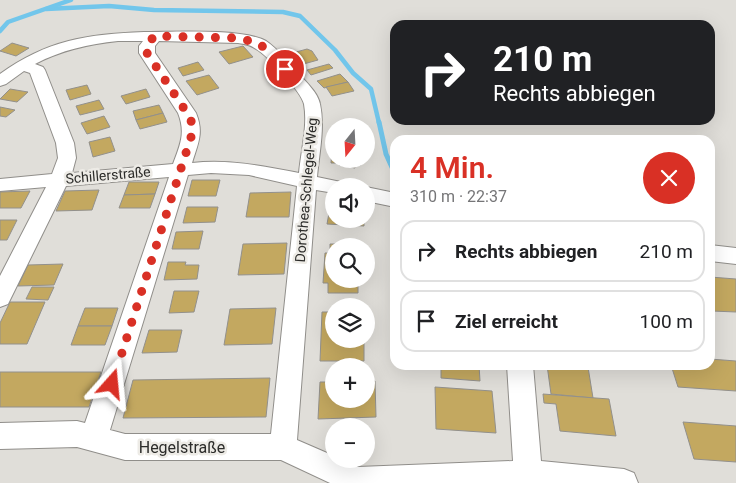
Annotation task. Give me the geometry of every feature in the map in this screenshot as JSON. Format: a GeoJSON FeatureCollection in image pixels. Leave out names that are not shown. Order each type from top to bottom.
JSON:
{"type":"FeatureCollection","features":[{"type":"Feature","properties":{"kind":"street","name":"Dorothea-Schlegel-Weg"},"geometry":{"type":"LineString","coordinates":[[0,81],[21,65],[47,51],[82,40],[116,36],[237,38],[261,45],[272,54],[311,99],[314,120],[283,447]]}},
{"type":"Feature","properties":{"kind":"street"},"geometry":{"type":"LineString","coordinates":[[94,438],[192,134],[192,123],[187,113],[147,53],[147,46],[154,36]]}},
{"type":"Feature","properties":{"kind":"street"},"geometry":{"type":"LineString","coordinates":[[0,298],[60,179],[67,158],[65,143],[37,70],[21,65]]}},
{"type":"Feature","properties":{"kind":"street","name":"Schillerstraße"},"geometry":{"type":"LineString","coordinates":[[0,185],[181,169],[228,167],[249,169],[325,185]]}},
{"type":"Feature","properties":{"kind":"street"},"geometry":{"type":"LineString","coordinates":[[375,196],[390,199]]}},
{"type":"Feature","properties":{"kind":"street"},"geometry":{"type":"LineString","coordinates":[[715,254],[736,256]]}},
{"type":"Feature","properties":{"kind":"street"},"geometry":{"type":"LineString","coordinates":[[520,370],[528,474]]}},
{"type":"Feature","properties":{"kind":"street","name":"Hegelstraße"},"geometry":{"type":"LineString","coordinates":[[0,436],[77,434],[125,447],[283,447],[357,482]]}},
{"type":"Feature","properties":{"kind":"street"},"geometry":{"type":"LineString","coordinates":[[357,482],[528,474],[624,483]]}},
{"type":"Feature","properties":{"kind":"building"},"geometry":{"type":"Polygon","coordinates":[[[12,43],[29,48],[16,56],[0,51],[12,43]]]}},
{"type":"Feature","properties":{"kind":"building"},"geometry":{"type":"Polygon","coordinates":[[[243,46],[253,57],[229,64],[219,52],[243,46]]]}},
{"type":"Feature","properties":{"kind":"building"},"geometry":{"type":"Polygon","coordinates":[[[307,49],[312,51],[318,60],[300,65],[290,58],[292,57],[289,54],[307,49]]]}},
{"type":"Feature","properties":{"kind":"building"},"geometry":{"type":"Polygon","coordinates":[[[198,62],[204,70],[183,76],[178,68],[198,62]]]}},
{"type":"Feature","properties":{"kind":"building"},"geometry":{"type":"Polygon","coordinates":[[[329,64],[333,68],[311,75],[307,70],[329,64]]]}},
{"type":"Feature","properties":{"kind":"building"},"geometry":{"type":"Polygon","coordinates":[[[340,74],[348,82],[324,88],[317,81],[340,74]]]}},
{"type":"Feature","properties":{"kind":"building"},"geometry":{"type":"Polygon","coordinates":[[[209,75],[219,88],[197,95],[186,81],[209,75]]]}},
{"type":"Feature","properties":{"kind":"building"},"geometry":{"type":"Polygon","coordinates":[[[348,82],[354,91],[332,96],[326,87],[348,82]]]}},
{"type":"Feature","properties":{"kind":"building"},"geometry":{"type":"Polygon","coordinates":[[[87,85],[91,94],[70,100],[66,90],[87,85]]]}},
{"type":"Feature","properties":{"kind":"building"},"geometry":{"type":"Polygon","coordinates":[[[10,89],[28,92],[17,102],[0,99],[10,89]]]}},
{"type":"Feature","properties":{"kind":"building"},"geometry":{"type":"Polygon","coordinates":[[[146,89],[150,97],[126,104],[121,96],[146,89]]]}},
{"type":"Feature","properties":{"kind":"building"},"geometry":{"type":"Polygon","coordinates":[[[99,100],[104,109],[80,115],[76,106],[99,100]]]}},
{"type":"Feature","properties":{"kind":"building"},"geometry":{"type":"Polygon","coordinates":[[[159,105],[163,113],[136,120],[133,111],[159,105]]]}},
{"type":"Feature","properties":{"kind":"building"},"geometry":{"type":"Polygon","coordinates":[[[0,107],[15,110],[6,117],[0,116],[0,107]]]}},
{"type":"Feature","properties":{"kind":"building"},"geometry":{"type":"Polygon","coordinates":[[[163,113],[167,122],[140,129],[136,120],[163,113]]]}},
{"type":"Feature","properties":{"kind":"building"},"geometry":{"type":"Polygon","coordinates":[[[104,116],[110,127],[87,134],[81,123],[104,116]]]}},
{"type":"Feature","properties":{"kind":"building"},"geometry":{"type":"Polygon","coordinates":[[[110,137],[115,151],[93,157],[89,142],[110,137]]]}},
{"type":"Feature","properties":{"kind":"building"},"geometry":{"type":"Polygon","coordinates":[[[192,180],[220,180],[216,196],[188,196],[192,180]]]}},
{"type":"Feature","properties":{"kind":"building"},"geometry":{"type":"Polygon","coordinates":[[[129,182],[159,182],[155,194],[124,195],[129,182]]]}},
{"type":"Feature","properties":{"kind":"building"},"geometry":{"type":"Polygon","coordinates":[[[99,190],[92,210],[56,211],[65,191],[99,190]]]}},
{"type":"Feature","properties":{"kind":"building"},"geometry":{"type":"Polygon","coordinates":[[[30,191],[21,208],[0,208],[0,192],[30,191]]]}},
{"type":"Feature","properties":{"kind":"building"},"geometry":{"type":"Polygon","coordinates":[[[291,192],[289,217],[246,217],[250,193],[291,192]]]}},
{"type":"Feature","properties":{"kind":"building"},"geometry":{"type":"Polygon","coordinates":[[[155,194],[150,208],[119,208],[124,195],[155,194]]]}},
{"type":"Feature","properties":{"kind":"building"},"geometry":{"type":"Polygon","coordinates":[[[187,207],[218,207],[215,222],[183,223],[187,207]]]}},
{"type":"Feature","properties":{"kind":"building"},"geometry":{"type":"Polygon","coordinates":[[[0,220],[17,220],[7,240],[0,240],[0,220]]]}},
{"type":"Feature","properties":{"kind":"building"},"geometry":{"type":"Polygon","coordinates":[[[203,231],[199,249],[172,249],[176,232],[203,231]]]}},
{"type":"Feature","properties":{"kind":"building"},"geometry":{"type":"Polygon","coordinates":[[[287,243],[284,274],[238,275],[243,244],[287,243]]]}},
{"type":"Feature","properties":{"kind":"building"},"geometry":{"type":"Polygon","coordinates":[[[325,253],[325,283],[323,283],[325,253]]]}},
{"type":"Feature","properties":{"kind":"building"},"geometry":{"type":"Polygon","coordinates":[[[168,262],[186,262],[185,265],[199,265],[197,279],[164,280],[168,262]]]}},
{"type":"Feature","properties":{"kind":"building"},"geometry":{"type":"Polygon","coordinates":[[[63,264],[54,285],[18,286],[28,265],[63,264]]]}},
{"type":"Feature","properties":{"kind":"building"},"geometry":{"type":"Polygon","coordinates":[[[715,277],[736,279],[736,312],[715,311],[715,277]]]}},
{"type":"Feature","properties":{"kind":"building"},"geometry":{"type":"Polygon","coordinates":[[[32,287],[54,287],[48,300],[26,299],[32,287]]]}},
{"type":"Feature","properties":{"kind":"building"},"geometry":{"type":"Polygon","coordinates":[[[328,288],[358,288],[358,293],[328,293],[328,288]]]}},
{"type":"Feature","properties":{"kind":"building"},"geometry":{"type":"Polygon","coordinates":[[[174,291],[199,291],[194,312],[169,313],[174,291]]]}},
{"type":"Feature","properties":{"kind":"building"},"geometry":{"type":"Polygon","coordinates":[[[10,302],[45,302],[27,344],[0,344],[0,323],[10,302]]]}},
{"type":"Feature","properties":{"kind":"building"},"geometry":{"type":"Polygon","coordinates":[[[85,308],[118,308],[112,326],[78,326],[85,308]]]}},
{"type":"Feature","properties":{"kind":"building"},"geometry":{"type":"Polygon","coordinates":[[[276,308],[272,344],[224,345],[230,309],[276,308]]]}},
{"type":"Feature","properties":{"kind":"building"},"geometry":{"type":"Polygon","coordinates":[[[322,312],[325,312],[325,348],[364,348],[364,358],[325,358],[325,361],[320,361],[322,312]]]}},
{"type":"Feature","properties":{"kind":"building"},"geometry":{"type":"Polygon","coordinates":[[[78,326],[112,326],[105,345],[71,345],[78,326]]]}},
{"type":"Feature","properties":{"kind":"building"},"geometry":{"type":"Polygon","coordinates":[[[149,330],[182,330],[177,352],[142,353],[149,330]]]}},
{"type":"Feature","properties":{"kind":"building"},"geometry":{"type":"Polygon","coordinates":[[[715,359],[736,361],[736,391],[678,387],[673,370],[715,370],[715,359]]]}},
{"type":"Feature","properties":{"kind":"building"},"geometry":{"type":"Polygon","coordinates":[[[441,370],[479,370],[480,381],[441,378],[441,370]]]}},
{"type":"Feature","properties":{"kind":"building"},"geometry":{"type":"Polygon","coordinates":[[[548,370],[588,370],[593,398],[551,394],[548,370]]]}},
{"type":"Feature","properties":{"kind":"building"},"geometry":{"type":"Polygon","coordinates":[[[0,372],[101,372],[89,407],[0,407],[0,372]]]}},
{"type":"Feature","properties":{"kind":"building"},"geometry":{"type":"Polygon","coordinates":[[[270,378],[266,417],[123,418],[133,380],[270,378]]]}},
{"type":"Feature","properties":{"kind":"building"},"geometry":{"type":"Polygon","coordinates":[[[375,381],[376,417],[318,419],[320,382],[325,382],[325,408],[375,408],[375,381]]]}},
{"type":"Feature","properties":{"kind":"building"},"geometry":{"type":"Polygon","coordinates":[[[435,387],[492,391],[496,433],[436,429],[435,387]]]}},
{"type":"Feature","properties":{"kind":"building"},"geometry":{"type":"Polygon","coordinates":[[[543,394],[609,399],[616,436],[560,431],[556,404],[544,403],[543,394]]]}},
{"type":"Feature","properties":{"kind":"building"},"geometry":{"type":"Polygon","coordinates":[[[683,422],[736,426],[736,462],[694,459],[683,422]]]}},
{"type":"Feature","properties":{"kind":"waterway"},"geometry":{"type":"LineString","coordinates":[[0,31],[8,22],[71,0]]}},
{"type":"Feature","properties":{"kind":"waterway"},"geometry":{"type":"LineString","coordinates":[[46,9],[109,6],[154,10],[283,12],[300,16],[335,50],[353,73],[371,89],[379,123]]}},
{"type":"Feature","properties":{"kind":"waterway"},"geometry":{"type":"LineString","coordinates":[[379,122],[386,154],[390,163]]}},
{"type":"Feature","properties":{"kind":"route"},"geometry":{"type":"LineString","coordinates":[[112,384],[192,134],[192,123],[187,113],[147,53],[147,46],[154,36],[237,38],[261,45],[285,69]]}}]}
